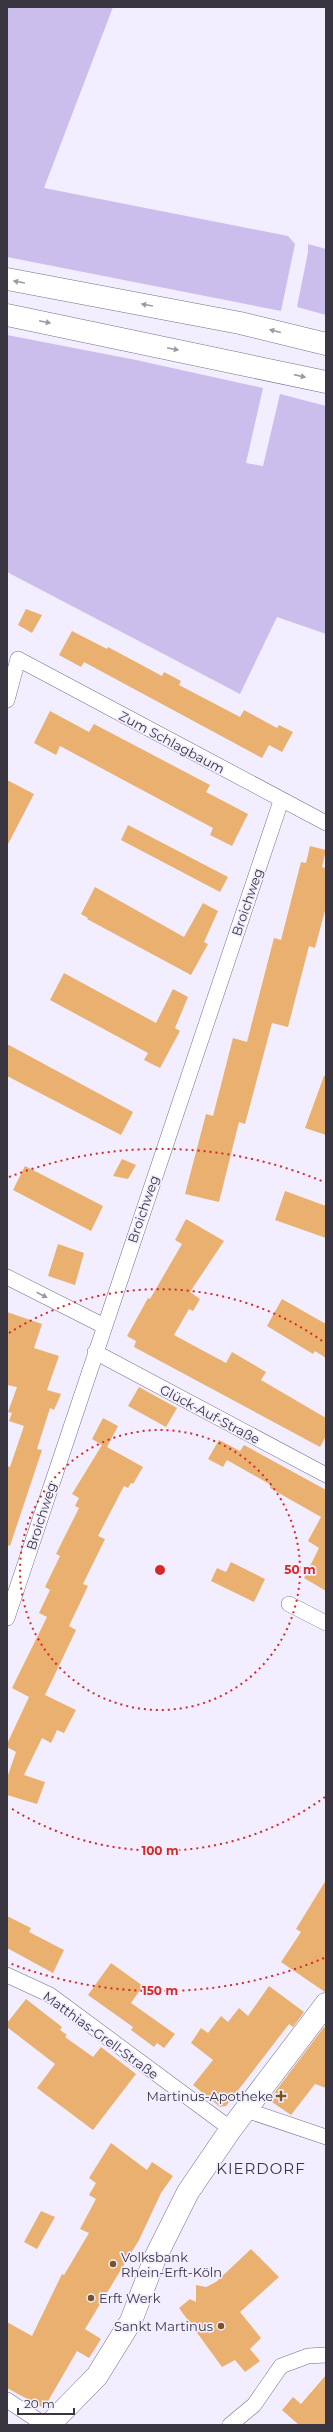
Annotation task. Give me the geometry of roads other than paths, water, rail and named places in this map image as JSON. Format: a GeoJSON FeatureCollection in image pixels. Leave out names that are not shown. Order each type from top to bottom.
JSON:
{"type":"FeatureCollection","features":[{"type":"Feature","properties":{"kind":"main road"},"geometry":{"type":"LineString","coordinates":[[7,280],[240,323],[326,344]]}},
{"type":"Feature","properties":{"kind":"main road"},"geometry":{"type":"LineString","coordinates":[[7,315],[326,382]]}},
{"type":"Feature","properties":{"kind":"main road"},"geometry":{"type":"LineString","coordinates":[[49,2425],[97,2376],[127,2327],[155,2258],[188,2192],[231,2129],[326,2004]]}},
{"type":"Feature","properties":{"kind":"street","name":"Zum Schlagbaum"},"geometry":{"type":"LineString","coordinates":[[7,700],[18,659],[281,801],[326,823]]}},
{"type":"Feature","properties":{"kind":"street","name":"Broichweg"},"geometry":{"type":"LineString","coordinates":[[7,1618],[10,1600],[281,801]]}},
{"type":"Feature","properties":{"kind":"street"},"geometry":{"type":"LineString","coordinates":[[7,1277],[104,1326]]}},
{"type":"Feature","properties":{"kind":"street","name":"Glück-Auf-Straße"},"geometry":{"type":"LineString","coordinates":[[95,1352],[326,1475]]}},
{"type":"Feature","properties":{"kind":"street"},"geometry":{"type":"LineString","coordinates":[[289,1604],[326,1623]]}},
{"type":"Feature","properties":{"kind":"street","name":"Matthias-Grell-Straße"},"geometry":{"type":"LineString","coordinates":[[7,1975],[50,1995],[231,2129]]}},
{"type":"Feature","properties":{"kind":"street"},"geometry":{"type":"LineString","coordinates":[[246,2110],[326,2137]]}},
{"type":"Feature","properties":{"kind":"street"},"geometry":{"type":"LineString","coordinates":[[230,2425],[254,2405],[281,2366],[308,2356],[326,2354]]}},
{"type":"Feature","properties":{"kind":"street"},"geometry":{"type":"LineString","coordinates":[[7,2400],[45,2425]]}},
{"type":"Feature","properties":{"kind":"place","name":"Martinus-Apotheke"},"geometry":{"type":"Point","coordinates":[281,2096]}},
{"type":"Feature","properties":{"kind":"place","name":"Volksbank Rhein-Erft-Köln"},"geometry":{"type":"Point","coordinates":[113,2264]}},
{"type":"Feature","properties":{"kind":"place","name":"Erft Werk"},"geometry":{"type":"Point","coordinates":[91,2298]}},
{"type":"Feature","properties":{"kind":"place","name":"Sankt Martinus"},"geometry":{"type":"Point","coordinates":[221,2326]}},
{"type":"Feature","properties":{"kind":"district","name":"KIERDORF"},"geometry":{"type":"Point","coordinates":[261,2169]}}]}
